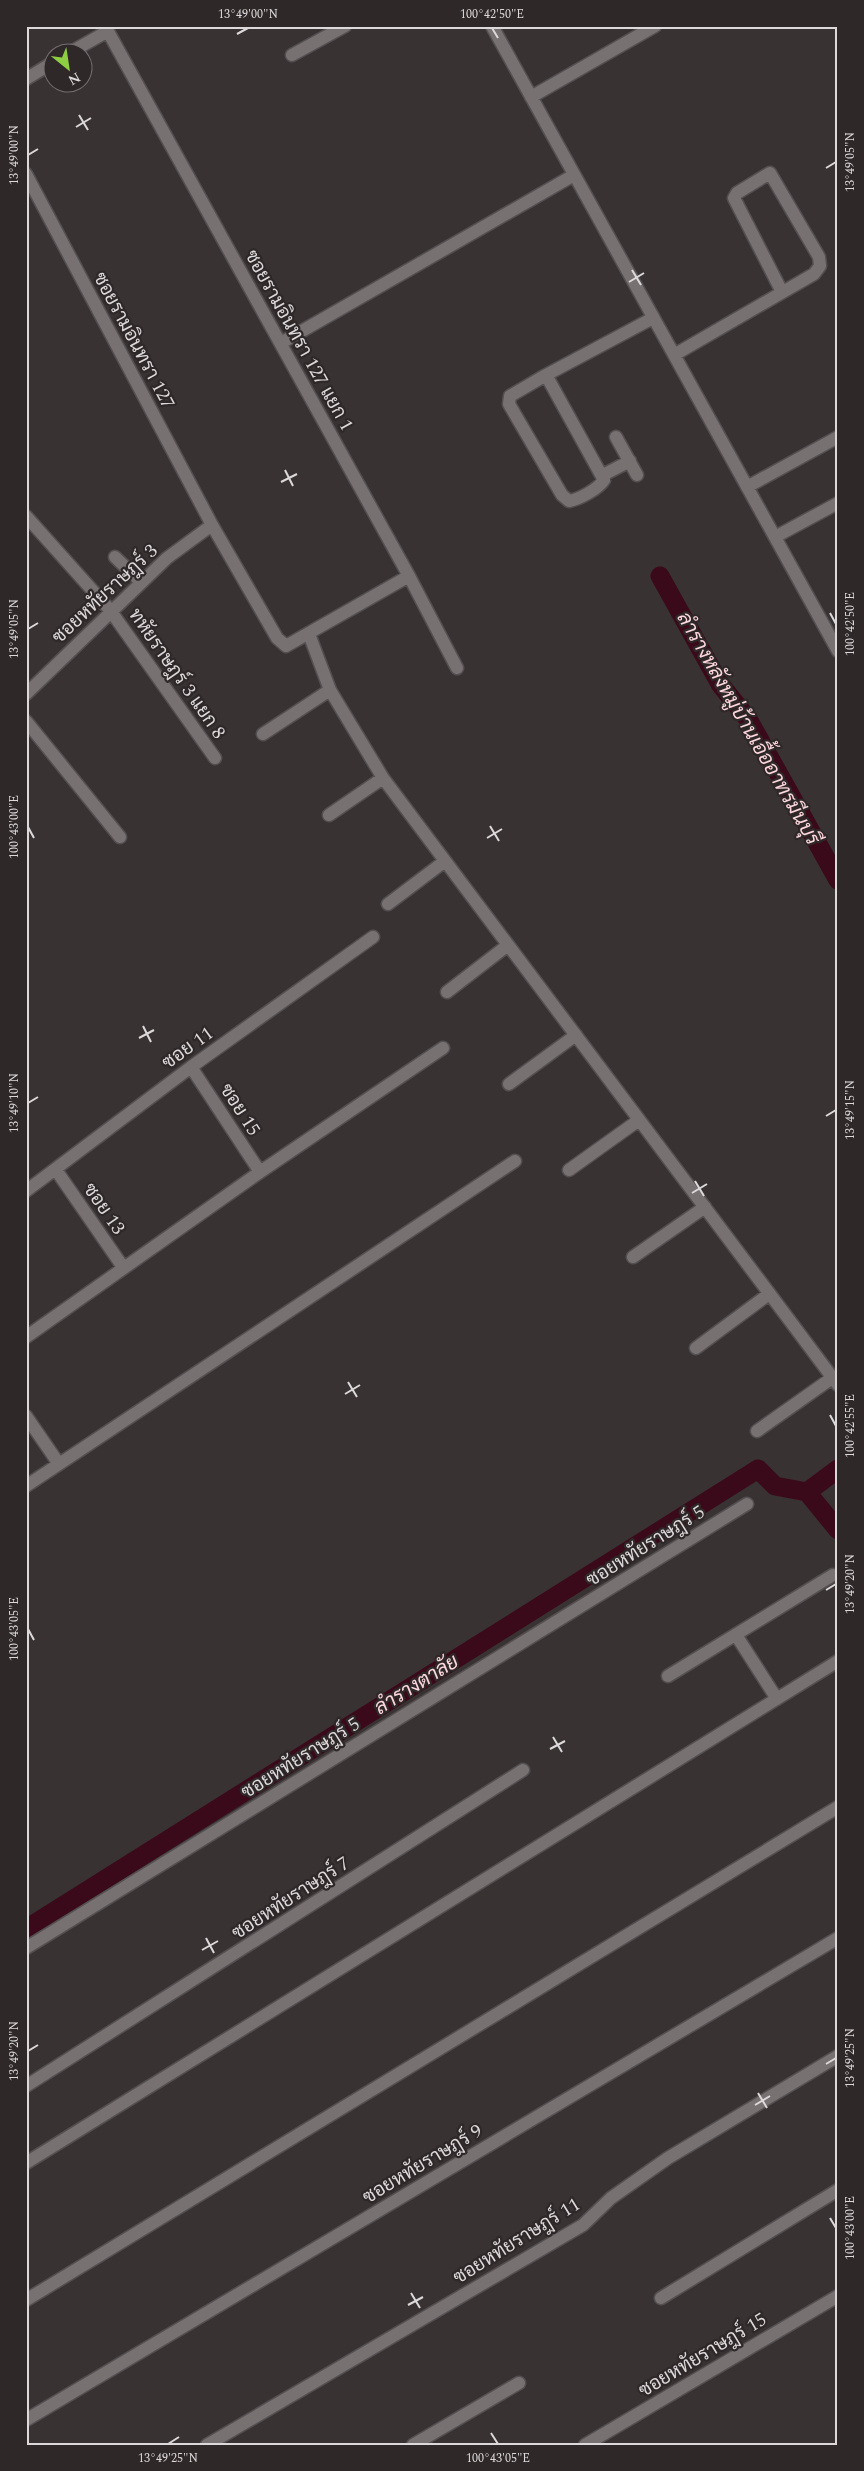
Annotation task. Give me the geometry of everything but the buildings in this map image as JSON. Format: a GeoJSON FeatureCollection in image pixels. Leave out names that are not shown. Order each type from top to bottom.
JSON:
{"type":"FeatureCollection","features":[{"type":"Feature","properties":{"kind":"street"},"geometry":{"type":"LineString","coordinates":[[292,55],[345,26]]}},
{"type":"Feature","properties":{"kind":"street"},"geometry":{"type":"LineString","coordinates":[[492,26],[838,651]]}},
{"type":"Feature","properties":{"kind":"street"},"geometry":{"type":"LineString","coordinates":[[531,97],[641,30],[655,26]]}},
{"type":"Feature","properties":{"kind":"street","name":"ซอยรามอินทรา 127 แยก 1"},"geometry":{"type":"LineString","coordinates":[[86,42],[106,29],[409,576],[457,668]]}},
{"type":"Feature","properties":{"kind":"street"},"geometry":{"type":"LineString","coordinates":[[26,79],[42,69]]}},
{"type":"Feature","properties":{"kind":"street"},"geometry":{"type":"LineString","coordinates":[[674,355],[814,274],[820,266],[819,258],[770,173],[738,193],[734,198],[782,292]]}},
{"type":"Feature","properties":{"kind":"street","name":"ซอยรามอินทรา 127"},"geometry":{"type":"LineString","coordinates":[[26,174],[212,524],[277,638],[286,646],[309,634]]}},
{"type":"Feature","properties":{"kind":"street"},"geometry":{"type":"LineString","coordinates":[[281,343],[574,175]]}},
{"type":"Feature","properties":{"kind":"street"},"geometry":{"type":"LineString","coordinates":[[546,375],[604,480],[601,485],[574,500],[566,499],[510,404],[510,396],[515,391],[653,318]]}},
{"type":"Feature","properties":{"kind":"street"},"geometry":{"type":"LineString","coordinates":[[616,437],[637,475]]}},
{"type":"Feature","properties":{"kind":"street"},"geometry":{"type":"LineString","coordinates":[[747,487],[838,437]]}},
{"type":"Feature","properties":{"kind":"street"},"geometry":{"type":"LineString","coordinates":[[602,475],[630,461]]}},
{"type":"Feature","properties":{"kind":"street"},"geometry":{"type":"LineString","coordinates":[[775,537],[838,503]]}},
{"type":"Feature","properties":{"kind":"street","name":"ทหัยราษฎร์ 3 แยก 8"},"geometry":{"type":"LineString","coordinates":[[26,516],[110,610],[215,758]]}},
{"type":"Feature","properties":{"kind":"street","name":"ซอยหทัยราษฎร์ 3"},"geometry":{"type":"LineString","coordinates":[[26,694],[110,610],[167,558],[212,524]]}},
{"type":"Feature","properties":{"kind":"street"},"geometry":{"type":"LineString","coordinates":[[115,557],[141,582]]}},
{"type":"Feature","properties":{"kind":"street"},"geometry":{"type":"LineString","coordinates":[[409,576],[309,634],[330,690],[383,778],[835,1382],[757,1431]]}},
{"type":"Feature","properties":{"kind":"street"},"geometry":{"type":"LineString","coordinates":[[263,734],[330,690]]}},
{"type":"Feature","properties":{"kind":"street"},"geometry":{"type":"LineString","coordinates":[[26,721],[120,837]]}},
{"type":"Feature","properties":{"kind":"street"},"geometry":{"type":"LineString","coordinates":[[329,815],[383,778]]}},
{"type":"Feature","properties":{"kind":"street"},"geometry":{"type":"LineString","coordinates":[[388,904],[445,860]]}},
{"type":"Feature","properties":{"kind":"street","name":"ซอย 11"},"geometry":{"type":"LineString","coordinates":[[26,1191],[191,1067],[373,937]]}},
{"type":"Feature","properties":{"kind":"street"},"geometry":{"type":"LineString","coordinates":[[447,992],[508,945]]}},
{"type":"Feature","properties":{"kind":"street"},"geometry":{"type":"LineString","coordinates":[[509,1084],[576,1035]]}},
{"type":"Feature","properties":{"kind":"street"},"geometry":{"type":"LineString","coordinates":[[26,1336],[260,1172],[443,1048]]}},
{"type":"Feature","properties":{"kind":"street","name":"ซอย 15"},"geometry":{"type":"LineString","coordinates":[[191,1067],[260,1172]]}},
{"type":"Feature","properties":{"kind":"street"},"geometry":{"type":"LineString","coordinates":[[569,1170],[639,1120]]}},
{"type":"Feature","properties":{"kind":"street"},"geometry":{"type":"LineString","coordinates":[[26,1486],[514,1161]]}},
{"type":"Feature","properties":{"kind":"street","name":"ซอย 13"},"geometry":{"type":"LineString","coordinates":[[56,1170],[124,1267]]}},
{"type":"Feature","properties":{"kind":"street"},"geometry":{"type":"LineString","coordinates":[[633,1257],[705,1207]]}},
{"type":"Feature","properties":{"kind":"street"},"geometry":{"type":"LineString","coordinates":[[696,1348],[770,1294]]}},
{"type":"Feature","properties":{"kind":"street"},"geometry":{"type":"LineString","coordinates":[[26,1416],[59,1464]]}},
{"type":"Feature","properties":{"kind":"street","name":"ซอยหทัยราษฎร์ 5"},"geometry":{"type":"LineString","coordinates":[[26,1948],[747,1504]]}},
{"type":"Feature","properties":{"kind":"street"},"geometry":{"type":"LineString","coordinates":[[668,1676],[833,1575]]}},
{"type":"Feature","properties":{"kind":"street"},"geometry":{"type":"LineString","coordinates":[[736,1635],[777,1699]]}},
{"type":"Feature","properties":{"kind":"street"},"geometry":{"type":"LineString","coordinates":[[26,2163],[838,1661]]}},
{"type":"Feature","properties":{"kind":"street","name":"ซอยหทัยราษฎร์ 7"},"geometry":{"type":"LineString","coordinates":[[26,2086],[523,1770]]}},
{"type":"Feature","properties":{"kind":"street"},"geometry":{"type":"LineString","coordinates":[[26,2300],[838,1806]]}},
{"type":"Feature","properties":{"kind":"street","name":"ซอยหทัยราษฎร์ 9"},"geometry":{"type":"LineString","coordinates":[[26,2420],[838,1938]]}},
{"type":"Feature","properties":{"kind":"street","name":"ซอยหทัยราษฎร์ 11"},"geometry":{"type":"LineString","coordinates":[[207,2445],[583,2224],[610,2198],[668,2158],[838,2056]]}},
{"type":"Feature","properties":{"kind":"street"},"geometry":{"type":"LineString","coordinates":[[661,2298],[838,2190]]}},
{"type":"Feature","properties":{"kind":"street","name":"ซอยหทัยราษฎร์ 15"},"geometry":{"type":"LineString","coordinates":[[585,2445],[838,2296]]}},
{"type":"Feature","properties":{"kind":"street"},"geometry":{"type":"LineString","coordinates":[[413,2445],[519,2383]]}},
{"type":"Feature","properties":{"kind":"waterway","name":"ลำรางหลังหมู่บ้านเอื้ออาทรมีนบุรี"},"geometry":{"type":"LineString","coordinates":[[660,576],[720,684],[748,719],[838,880]]}},
{"type":"Feature","properties":{"kind":"waterway","name":"ลำรางตาลัย"},"geometry":{"type":"LineString","coordinates":[[26,1929],[758,1469],[775,1486],[807,1492]]}},
{"type":"Feature","properties":{"kind":"waterway"},"geometry":{"type":"LineString","coordinates":[[838,1469],[807,1492],[838,1530]]}}]}
